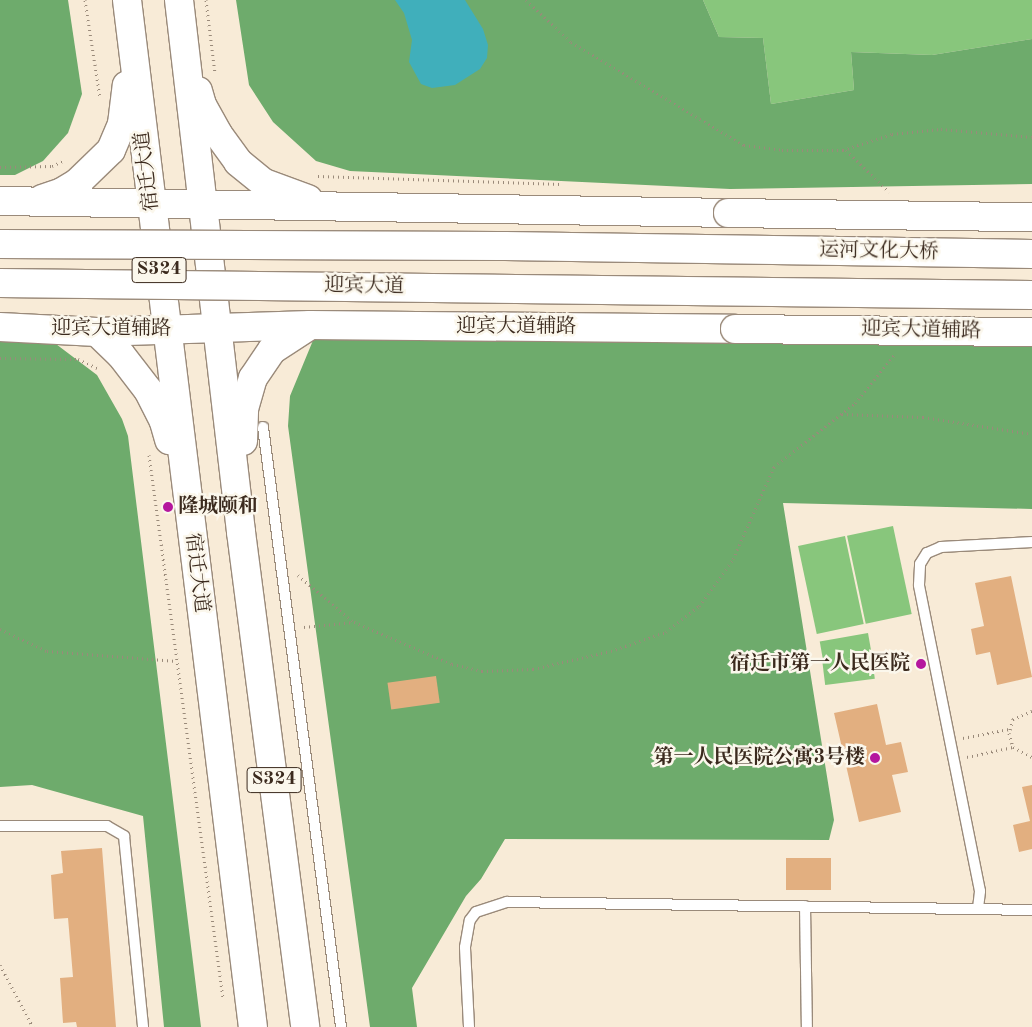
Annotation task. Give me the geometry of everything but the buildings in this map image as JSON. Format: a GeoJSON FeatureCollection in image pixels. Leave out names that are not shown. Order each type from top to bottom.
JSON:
{"type":"FeatureCollection","features":[{"type":"Feature","properties":{"kind":"main road","name":"宿迁大道"},"geometry":{"type":"LineString","coordinates":[[127,0],[191,539],[253,1027]]}},
{"type":"Feature","properties":{"kind":"main road","name":"S324"},"geometry":{"type":"LineString","coordinates":[[179,0],[241,532],[305,1027]]}},
{"type":"Feature","properties":{"kind":"main road"},"geometry":{"type":"LineString","coordinates":[[34,201],[69,187],[95,169],[111,150],[122,124],[130,28]]}},
{"type":"Feature","properties":{"kind":"main road"},"geometry":{"type":"LineString","coordinates":[[183,38],[202,105],[238,162],[264,183],[333,206]]}},
{"type":"Feature","properties":{"kind":"main road"},"geometry":{"type":"LineString","coordinates":[[0,201],[1032,216]]}},
{"type":"Feature","properties":{"kind":"main road","name":"迎宾大道"},"geometry":{"type":"LineString","coordinates":[[0,244],[726,251]]}},
{"type":"Feature","properties":{"kind":"main road","name":"运河文化大桥"},"geometry":{"type":"LineString","coordinates":[[726,251],[1032,254]]}},
{"type":"Feature","properties":{"kind":"main road","name":"迎宾大道"},"geometry":{"type":"LineString","coordinates":[[0,283],[728,292]]}},
{"type":"Feature","properties":{"kind":"main road","name":"运河文化大桥"},"geometry":{"type":"LineString","coordinates":[[728,292],[1032,295]]}},
{"type":"Feature","properties":{"kind":"main road"},"geometry":{"type":"LineString","coordinates":[[241,532],[244,409],[253,378],[272,350],[310,325]]}},
{"type":"Feature","properties":{"kind":"main road","name":"迎宾大道辅路"},"geometry":{"type":"LineString","coordinates":[[0,327],[97,332],[310,325],[1032,332]]}},
{"type":"Feature","properties":{"kind":"main road"},"geometry":{"type":"LineString","coordinates":[[97,332],[121,355],[148,390],[164,422],[191,539]]}},
{"type":"Feature","properties":{"kind":"lane"},"geometry":{"type":"LineString","coordinates":[[263,427],[341,1027]]}},
{"type":"Feature","properties":{"kind":"lane"},"geometry":{"type":"LineString","coordinates":[[978,908],[980,891],[919,585],[920,564],[927,553],[941,547],[1032,542]]}},
{"type":"Feature","properties":{"kind":"lane"},"geometry":{"type":"LineString","coordinates":[[0,826],[107,826],[124,836],[143,1027]]}},
{"type":"Feature","properties":{"kind":"lane"},"geometry":{"type":"LineString","coordinates":[[469,1027],[465,947],[470,920],[476,912],[486,907],[507,902],[1032,910]]}},
{"type":"Feature","properties":{"kind":"lane"},"geometry":{"type":"LineString","coordinates":[[805,906],[807,1027]]}},
{"type":"Feature","properties":{"kind":"path"},"geometry":{"type":"LineString","coordinates":[[86,0],[101,105]]}},
{"type":"Feature","properties":{"kind":"path"},"geometry":{"type":"LineString","coordinates":[[206,0],[216,78]]}},
{"type":"Feature","properties":{"kind":"path"},"geometry":{"type":"LineString","coordinates":[[526,0],[571,42],[744,145],[782,150],[846,150],[892,134],[941,129],[1032,137]]}},
{"type":"Feature","properties":{"kind":"path"},"geometry":{"type":"LineString","coordinates":[[846,150],[893,198]]}},
{"type":"Feature","properties":{"kind":"path"},"geometry":{"type":"LineString","coordinates":[[0,167],[52,166],[69,158]]}},
{"type":"Feature","properties":{"kind":"path"},"geometry":{"type":"LineString","coordinates":[[311,176],[567,184]]}},
{"type":"Feature","properties":{"kind":"path"},"geometry":{"type":"LineString","coordinates":[[298,575],[354,622],[452,664],[482,671],[533,669],[611,651],[666,632],[699,606],[734,559],[774,467],[855,404],[896,352]]}},
{"type":"Feature","properties":{"kind":"path"},"geometry":{"type":"LineString","coordinates":[[0,358],[78,359],[100,369]]}},
{"type":"Feature","properties":{"kind":"path"},"geometry":{"type":"LineString","coordinates":[[842,414],[923,417],[1032,434]]}},
{"type":"Feature","properties":{"kind":"path"},"geometry":{"type":"LineString","coordinates":[[148,446],[224,1007]]}},
{"type":"Feature","properties":{"kind":"path"},"geometry":{"type":"LineString","coordinates":[[304,627],[354,622]]}},
{"type":"Feature","properties":{"kind":"path"},"geometry":{"type":"LineString","coordinates":[[0,629],[47,651],[177,661]]}},
{"type":"Feature","properties":{"kind":"path"},"geometry":{"type":"LineString","coordinates":[[1013,748],[1009,730],[1019,714],[1032,711]]}},
{"type":"Feature","properties":{"kind":"path"},"geometry":{"type":"LineString","coordinates":[[950,740],[1009,730]]}},
{"type":"Feature","properties":{"kind":"path"},"geometry":{"type":"LineString","coordinates":[[954,760],[1013,748],[1032,757]]}},
{"type":"Feature","properties":{"kind":"path"},"geometry":{"type":"LineString","coordinates":[[0,965],[33,1027]]}},
{"type":"Feature","properties":{"kind":"green space"},"geometry":{"type":"Polygon","coordinates":[[[0,0],[68,0],[82,94],[68,133],[43,161],[15,175],[0,175],[0,0]]]}},
{"type":"Feature","properties":{"kind":"green space"},"geometry":{"type":"Polygon","coordinates":[[[236,0],[703,0],[719,37],[763,38],[771,104],[854,90],[851,52],[932,55],[1032,39],[1032,184],[730,189],[350,171],[316,161],[273,122],[249,85],[236,0]]]}},
{"type":"Feature","properties":{"kind":"green space"},"geometry":{"type":"Polygon","coordinates":[[[703,0],[1032,0],[1032,39],[932,55],[851,52],[854,90],[771,104],[763,38],[719,37],[703,0]]]}},
{"type":"Feature","properties":{"kind":"green space"},"geometry":{"type":"Polygon","coordinates":[[[0,331],[52,341],[97,375],[122,419],[128,436],[201,1027],[164,1027],[143,816],[32,785],[0,787],[0,331]]]}},
{"type":"Feature","properties":{"kind":"green space"},"geometry":{"type":"Polygon","coordinates":[[[1032,331],[1032,509],[783,503],[834,820],[829,840],[505,839],[481,879],[466,896],[412,988],[417,1027],[370,1027],[288,426],[290,396],[314,338],[1032,331]]]}},
{"type":"Feature","properties":{"kind":"green space"},"geometry":{"type":"Polygon","coordinates":[[[893,526],[912,614],[866,624],[847,536],[893,526]]]}},
{"type":"Feature","properties":{"kind":"green space"},"geometry":{"type":"Polygon","coordinates":[[[845,536],[864,624],[817,634],[798,546],[845,536]]]}},
{"type":"Feature","properties":{"kind":"green space"},"geometry":{"type":"Polygon","coordinates":[[[868,633],[872,655],[824,663],[820,642],[868,633]]]}},
{"type":"Feature","properties":{"kind":"green space"},"geometry":{"type":"Polygon","coordinates":[[[872,656],[875,679],[825,685],[822,662],[872,656]]]}},
{"type":"Feature","properties":{"kind":"water"},"geometry":{"type":"Polygon","coordinates":[[[395,0],[465,0],[483,29],[488,45],[487,58],[480,69],[455,85],[432,88],[421,84],[409,62],[412,40],[404,13],[395,0]]]}},
{"type":"Feature","properties":{"kind":"place","name":"隆城颐和"},"geometry":{"type":"Point","coordinates":[168,507]}},
{"type":"Feature","properties":{"kind":"place","name":"宿迁市第一人民医院"},"geometry":{"type":"Point","coordinates":[921,664]}},
{"type":"Feature","properties":{"kind":"place","name":"第一人民医院公寓3号楼"},"geometry":{"type":"Point","coordinates":[875,758]}}]}
